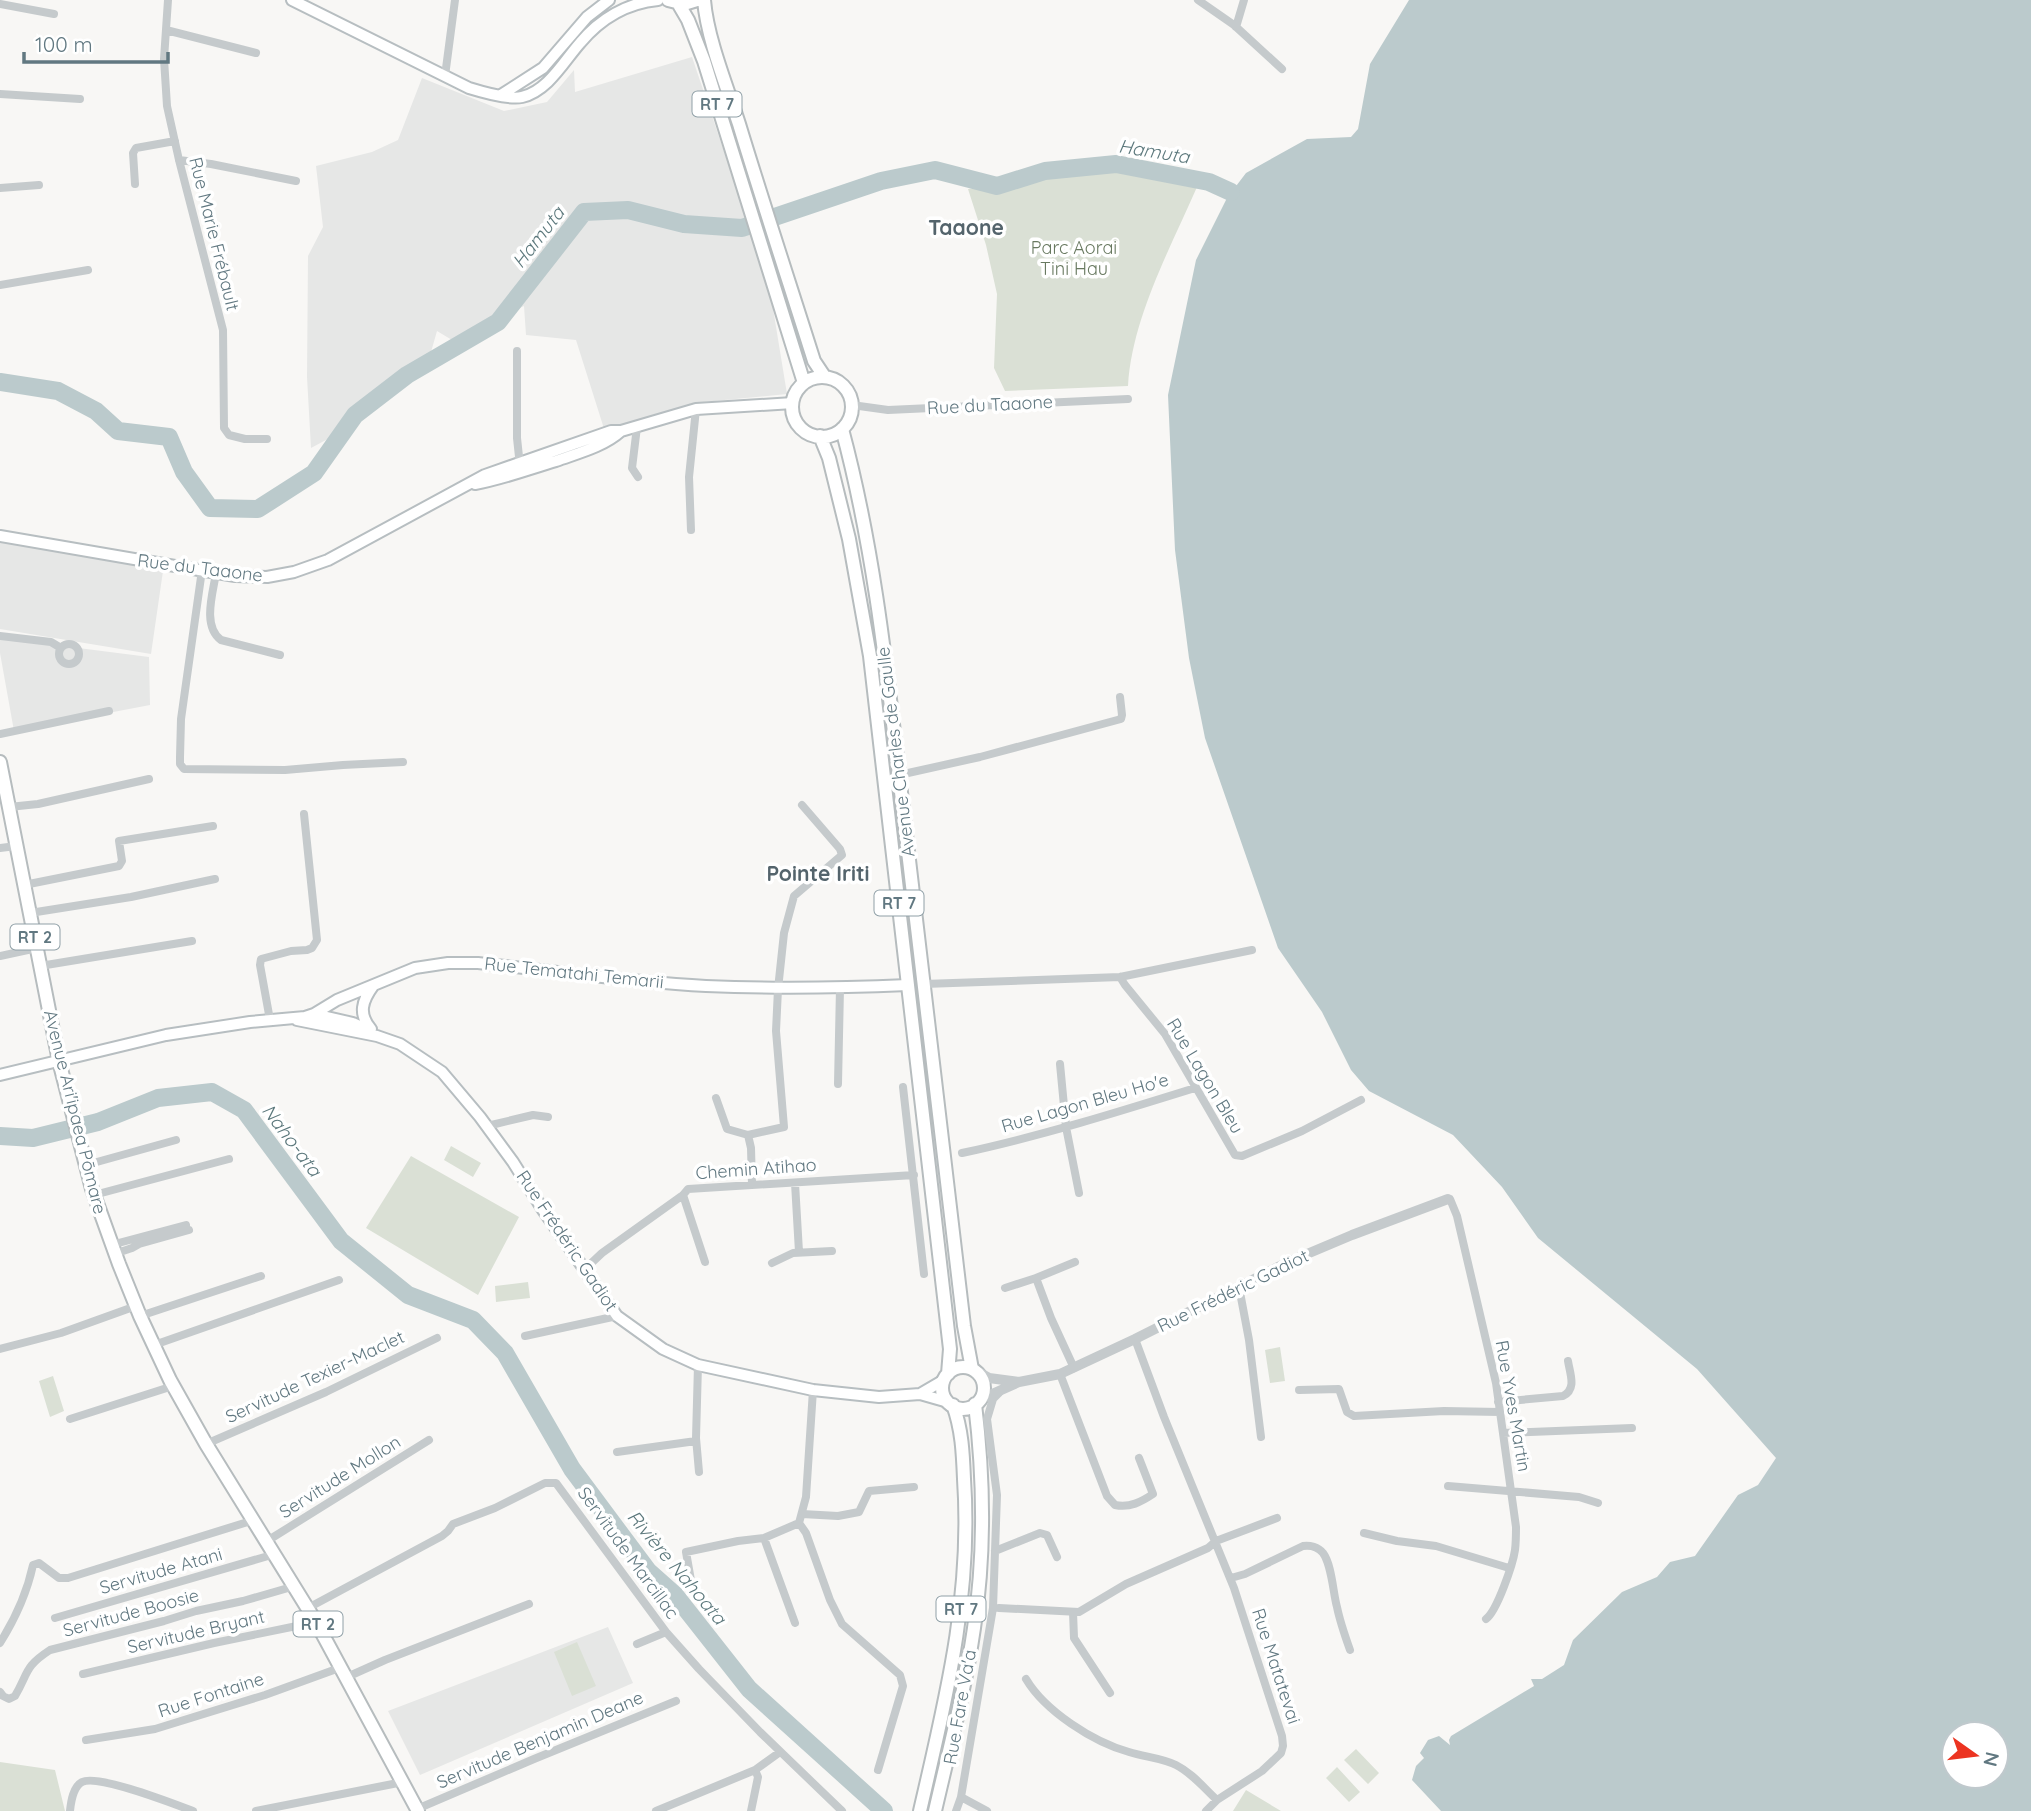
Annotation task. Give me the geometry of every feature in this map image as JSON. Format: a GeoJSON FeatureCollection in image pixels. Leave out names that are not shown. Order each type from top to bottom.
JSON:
{"type":"FeatureCollection","features":[{"type":"Feature","properties":{"kind":"main road"},"geometry":{"type":"LineString","coordinates":[[292,0],[469,88],[501,96],[520,97],[546,83],[582,40],[604,21],[622,9],[658,0]]}},
{"type":"Feature","properties":{"kind":"main road"},"geometry":{"type":"LineString","coordinates":[[501,96],[543,68],[587,17],[609,0]]}},
{"type":"Feature","properties":{"kind":"main road","name":"RT 7"},"geometry":{"type":"LineString","coordinates":[[673,2],[689,3],[697,0]]}},
{"type":"Feature","properties":{"kind":"main road","name":"RT 7"},"geometry":{"type":"LineString","coordinates":[[704,0],[712,39],[764,204],[764,228],[804,383]]}},
{"type":"Feature","properties":{"kind":"main road","name":"RT 7"},"geometry":{"type":"LineString","coordinates":[[673,2],[688,20],[704,61],[750,208],[764,228],[814,361],[824,376],[842,384],[849,393],[852,405]]}},
{"type":"Feature","properties":{"kind":"main road"},"geometry":{"type":"LineString","coordinates":[[824,376],[804,383],[797,390],[793,414],[800,427],[808,433],[832,435],[842,429],[850,418],[852,405]]}},
{"type":"Feature","properties":{"kind":"main road","name":"Rue du Taaone"},"geometry":{"type":"LineString","coordinates":[[0,536],[216,573],[267,577],[294,572],[328,559],[485,475],[521,467],[611,431],[637,427],[696,409],[793,404]]}},
{"type":"Feature","properties":{"kind":"main road","name":"Avenue Charles de Gaulle"},"geometry":{"type":"LineString","coordinates":[[842,429],[874,579],[964,1326],[974,1370]]}},
{"type":"Feature","properties":{"kind":"main road","name":"Avenue Charles de Gaulle"},"geometry":{"type":"LineString","coordinates":[[820,436],[829,458],[849,539],[866,625],[950,1349],[946,1377]]}},
{"type":"Feature","properties":{"kind":"main road","name":"Avenue Ari'ipaea Pōmare"},"geometry":{"type":"LineString","coordinates":[[0,762],[59,1061],[94,1195],[138,1311],[173,1386],[206,1444]]}},
{"type":"Feature","properties":{"kind":"main road","name":"Rue Tematahi Temarii"},"geometry":{"type":"LineString","coordinates":[[0,1075],[166,1035],[314,1014],[337,1000],[415,968],[463,962],[659,983],[778,989],[908,985]]}},
{"type":"Feature","properties":{"kind":"main road"},"geometry":{"type":"LineString","coordinates":[[373,986],[364,1001],[362,1014],[377,1036]]}},
{"type":"Feature","properties":{"kind":"main road","name":"Rue Frédéric Gadiot"},"geometry":{"type":"LineString","coordinates":[[314,1014],[353,1023],[377,1036]]}},
{"type":"Feature","properties":{"kind":"main road","name":"Rue Frédéric Gadiot"},"geometry":{"type":"LineString","coordinates":[[288,1018],[377,1036],[400,1044],[442,1072],[487,1126],[617,1316],[651,1342],[698,1365],[813,1390],[879,1397],[920,1394],[950,1404]]}},
{"type":"Feature","properties":{"kind":"main road"},"geometry":{"type":"LineString","coordinates":[[946,1377],[962,1367],[974,1370]]}},
{"type":"Feature","properties":{"kind":"main road","name":"RT 7"},"geometry":{"type":"LineString","coordinates":[[935,1811],[966,1673],[977,1606],[982,1513],[978,1401],[984,1384],[974,1370]]}},
{"type":"Feature","properties":{"kind":"main road","name":"RT 7"},"geometry":{"type":"LineString","coordinates":[[920,1811],[954,1657],[964,1582],[966,1527],[960,1423],[943,1390],[946,1377]]}},
{"type":"Feature","properties":{"kind":"main road","name":"Rue Frédéric Gadiot"},"geometry":{"type":"LineString","coordinates":[[920,1394],[946,1377]]}},
{"type":"Feature","properties":{"kind":"main road"},"geometry":{"type":"LineString","coordinates":[[950,1404],[966,1408],[978,1401]]}},
{"type":"Feature","properties":{"kind":"main road","name":"RT 2"},"geometry":{"type":"LineString","coordinates":[[206,1444],[308,1608],[418,1810]]}},
{"type":"Feature","properties":{"kind":"street","name":"Rue Marie Frébault"},"geometry":{"type":"LineString","coordinates":[[168,0],[164,59],[167,106],[222,330],[224,428],[229,435],[246,439],[267,439]]}},
{"type":"Feature","properties":{"kind":"street"},"geometry":{"type":"LineString","coordinates":[[445,76],[455,0]]}},
{"type":"Feature","properties":{"kind":"street"},"geometry":{"type":"LineString","coordinates":[[1198,0],[1236,27],[1282,69]]}},
{"type":"Feature","properties":{"kind":"street"},"geometry":{"type":"LineString","coordinates":[[1236,27],[1244,0]]}},
{"type":"Feature","properties":{"kind":"street"},"geometry":{"type":"LineString","coordinates":[[0,4],[54,14]]}},
{"type":"Feature","properties":{"kind":"street"},"geometry":{"type":"LineString","coordinates":[[166,30],[256,53]]}},
{"type":"Feature","properties":{"kind":"street"},"geometry":{"type":"LineString","coordinates":[[0,94],[80,99]]}},
{"type":"Feature","properties":{"kind":"street"},"geometry":{"type":"LineString","coordinates":[[135,184],[133,153],[136,148],[175,141]]}},
{"type":"Feature","properties":{"kind":"street"},"geometry":{"type":"LineString","coordinates":[[179,160],[296,181]]}},
{"type":"Feature","properties":{"kind":"street"},"geometry":{"type":"LineString","coordinates":[[0,188],[39,185]]}},
{"type":"Feature","properties":{"kind":"street"},"geometry":{"type":"LineString","coordinates":[[0,285],[88,270]]}},
{"type":"Feature","properties":{"kind":"street"},"geometry":{"type":"LineString","coordinates":[[517,351],[517,438],[521,467]]}},
{"type":"Feature","properties":{"kind":"street","name":"Rue du Taaone"},"geometry":{"type":"LineString","coordinates":[[852,405],[888,410],[1128,399]]}},
{"type":"Feature","properties":{"kind":"street"},"geometry":{"type":"LineString","coordinates":[[691,530],[690,477],[696,409]]}},
{"type":"Feature","properties":{"kind":"street"},"geometry":{"type":"LineString","coordinates":[[637,427],[632,468],[638,477]]}},
{"type":"Feature","properties":{"kind":"street"},"geometry":{"type":"LineString","coordinates":[[202,570],[181,719],[180,764],[184,769],[285,770],[403,762]]}},
{"type":"Feature","properties":{"kind":"street"},"geometry":{"type":"LineString","coordinates":[[216,573],[211,612],[214,635],[220,640],[280,655]]}},
{"type":"Feature","properties":{"kind":"street"},"geometry":{"type":"LineString","coordinates":[[0,636],[51,642],[61,648]]}},
{"type":"Feature","properties":{"kind":"street"},"geometry":{"type":"LineString","coordinates":[[899,775],[980,757],[1121,719],[1120,697]]}},
{"type":"Feature","properties":{"kind":"street"},"geometry":{"type":"LineString","coordinates":[[0,734],[109,711]]}},
{"type":"Feature","properties":{"kind":"street"},"geometry":{"type":"LineString","coordinates":[[9,807],[38,804],[149,779]]}},
{"type":"Feature","properties":{"kind":"street"},"geometry":{"type":"LineString","coordinates":[[716,1098],[727,1129],[748,1135],[784,1127],[776,1031],[784,933],[794,895],[842,855],[840,849],[802,805]]}},
{"type":"Feature","properties":{"kind":"street"},"geometry":{"type":"LineString","coordinates":[[270,1020],[261,959],[307,950],[316,944],[317,940],[304,814]]}},
{"type":"Feature","properties":{"kind":"street"},"geometry":{"type":"LineString","coordinates":[[24,885],[119,866],[122,861],[119,841],[213,826]]}},
{"type":"Feature","properties":{"kind":"street"},"geometry":{"type":"LineString","coordinates":[[0,848],[16,846]]}},
{"type":"Feature","properties":{"kind":"street"},"geometry":{"type":"LineString","coordinates":[[30,913],[131,897],[215,879]]}},
{"type":"Feature","properties":{"kind":"street"},"geometry":{"type":"LineString","coordinates":[[40,966],[192,941]]}},
{"type":"Feature","properties":{"kind":"street"},"geometry":{"type":"LineString","coordinates":[[0,956],[37,948]]}},
{"type":"Feature","properties":{"kind":"street"},"geometry":{"type":"LineString","coordinates":[[924,984],[1120,977],[1252,950]]}},
{"type":"Feature","properties":{"kind":"street","name":"Rue Lagon Bleu"},"geometry":{"type":"LineString","coordinates":[[1120,977],[1165,1034],[1235,1154],[1242,1156],[1361,1100]]}},
{"type":"Feature","properties":{"kind":"street"},"geometry":{"type":"LineString","coordinates":[[838,1084],[840,988]]}},
{"type":"Feature","properties":{"kind":"street"},"geometry":{"type":"LineString","coordinates":[[1059,1064],[1066,1127],[1079,1193]]}},
{"type":"Feature","properties":{"kind":"street"},"geometry":{"type":"LineString","coordinates":[[903,1087],[924,1274]]}},
{"type":"Feature","properties":{"kind":"street","name":"Rue Lagon Bleu Ho'e"},"geometry":{"type":"LineString","coordinates":[[962,1153],[1066,1127],[1195,1088]]}},
{"type":"Feature","properties":{"kind":"street"},"geometry":{"type":"LineString","coordinates":[[487,1126],[533,1115],[548,1117]]}},
{"type":"Feature","properties":{"kind":"street"},"geometry":{"type":"LineString","coordinates":[[748,1135],[752,1185]]}},
{"type":"Feature","properties":{"kind":"street"},"geometry":{"type":"LineString","coordinates":[[86,1165],[176,1140]]}},
{"type":"Feature","properties":{"kind":"street"},"geometry":{"type":"LineString","coordinates":[[94,1195],[229,1159]]}},
{"type":"Feature","properties":{"kind":"street","name":"Chemin Atihao"},"geometry":{"type":"LineString","coordinates":[[585,1269],[688,1189],[914,1175]]}},
{"type":"Feature","properties":{"kind":"street"},"geometry":{"type":"LineString","coordinates":[[795,1183],[799,1252]]}},
{"type":"Feature","properties":{"kind":"street"},"geometry":{"type":"LineString","coordinates":[[683,1195],[705,1262]]}},
{"type":"Feature","properties":{"kind":"street","name":"Rue Frédéric Gadiot"},"geometry":{"type":"LineString","coordinates":[[978,1401],[1019,1382],[1060,1374],[1074,1368],[1288,1262],[1448,1199]]}},
{"type":"Feature","properties":{"kind":"street","name":"Rue Yves Martin"},"geometry":{"type":"LineString","coordinates":[[1448,1199],[1454,1205],[1457,1216],[1491,1360],[1516,1527],[1515,1549],[1509,1568],[1493,1613],[1486,1619]]}},
{"type":"Feature","properties":{"kind":"street"},"geometry":{"type":"LineString","coordinates":[[113,1249],[188,1228]]}},
{"type":"Feature","properties":{"kind":"street"},"geometry":{"type":"LineString","coordinates":[[772,1264],[799,1252],[831,1251]]}},
{"type":"Feature","properties":{"kind":"street"},"geometry":{"type":"LineString","coordinates":[[1005,1288],[1075,1262]]}},
{"type":"Feature","properties":{"kind":"street"},"geometry":{"type":"LineString","coordinates":[[0,1349],[261,1276]]}},
{"type":"Feature","properties":{"kind":"street"},"geometry":{"type":"LineString","coordinates":[[1036,1278],[1074,1368]]}},
{"type":"Feature","properties":{"kind":"street"},"geometry":{"type":"LineString","coordinates":[[154,1346],[339,1280]]}},
{"type":"Feature","properties":{"kind":"street"},"geometry":{"type":"LineString","coordinates":[[1239,1287],[1249,1340],[1261,1437]]}},
{"type":"Feature","properties":{"kind":"street"},"geometry":{"type":"LineString","coordinates":[[525,1336],[617,1316]]}},
{"type":"Feature","properties":{"kind":"street","name":"Servitude Texier-Maclet"},"geometry":{"type":"LineString","coordinates":[[206,1444],[326,1392],[437,1338]]}},
{"type":"Feature","properties":{"kind":"street","name":"Rue Matatevai"},"geometry":{"type":"LineString","coordinates":[[1135,1339],[1164,1417],[1231,1578],[1283,1746],[1281,1753],[1262,1771],[1206,1811]]}},
{"type":"Feature","properties":{"kind":"street"},"geometry":{"type":"LineString","coordinates":[[1498,1402],[1563,1396],[1572,1387],[1568,1362]]}},
{"type":"Feature","properties":{"kind":"street"},"geometry":{"type":"LineString","coordinates":[[698,1365],[696,1441],[699,1472]]}},
{"type":"Feature","properties":{"kind":"street","name":"Rue Frédéric Gadiot"},"geometry":{"type":"LineString","coordinates":[[974,1370],[989,1378],[1019,1382]]}},
{"type":"Feature","properties":{"kind":"street"},"geometry":{"type":"LineString","coordinates":[[1060,1374],[1107,1496],[1115,1505],[1123,1507],[1135,1504],[1153,1494],[1139,1458]]}},
{"type":"Feature","properties":{"kind":"street"},"geometry":{"type":"LineString","coordinates":[[70,1419],[173,1386]]}},
{"type":"Feature","properties":{"kind":"street"},"geometry":{"type":"LineString","coordinates":[[1299,1390],[1339,1389],[1347,1412],[1354,1416],[1444,1411],[1500,1412]]}},
{"type":"Feature","properties":{"kind":"street"},"geometry":{"type":"LineString","coordinates":[[813,1390],[806,1497],[801,1518],[830,1600],[842,1624],[901,1678],[903,1686],[878,1770]]}},
{"type":"Feature","properties":{"kind":"street","name":"Rue Fare Va'a"},"geometry":{"type":"LineString","coordinates":[[956,1811],[961,1797],[993,1608],[997,1495],[987,1419],[993,1399],[1000,1390]]}},
{"type":"Feature","properties":{"kind":"street"},"geometry":{"type":"LineString","coordinates":[[1503,1433],[1632,1428]]}},
{"type":"Feature","properties":{"kind":"street","name":"Servitude Mollon"},"geometry":{"type":"LineString","coordinates":[[267,1541],[429,1440]]}},
{"type":"Feature","properties":{"kind":"street"},"geometry":{"type":"LineString","coordinates":[[617,1452],[696,1441]]}},
{"type":"Feature","properties":{"kind":"street","name":"Servitude Marcillac"},"geometry":{"type":"LineString","coordinates":[[308,1608],[442,1536],[453,1524],[495,1508],[531,1489],[551,1482],[559,1485],[666,1632],[698,1669],[842,1811]]}},
{"type":"Feature","properties":{"kind":"street"},"geometry":{"type":"LineString","coordinates":[[1448,1486],[1578,1497],[1598,1503]]}},
{"type":"Feature","properties":{"kind":"street"},"geometry":{"type":"LineString","coordinates":[[692,1586],[686,1552],[764,1538],[801,1518],[859,1512],[869,1491],[914,1487]]}},
{"type":"Feature","properties":{"kind":"street"},"geometry":{"type":"LineString","coordinates":[[999,1608],[1084,1611],[1126,1584],[1208,1548],[1216,1541],[1277,1518]]}},
{"type":"Feature","properties":{"kind":"street"},"geometry":{"type":"LineString","coordinates":[[0,1643],[29,1584],[33,1564],[39,1563],[59,1578],[68,1578],[254,1520]]}},
{"type":"Feature","properties":{"kind":"street"},"geometry":{"type":"LineString","coordinates":[[995,1551],[1040,1533],[1047,1535],[1057,1556]]}},
{"type":"Feature","properties":{"kind":"street"},"geometry":{"type":"LineString","coordinates":[[1364,1533],[1436,1546],[1509,1568]]}},
{"type":"Feature","properties":{"kind":"street"},"geometry":{"type":"LineString","coordinates":[[764,1538],[795,1623]]}},
{"type":"Feature","properties":{"kind":"street"},"geometry":{"type":"LineString","coordinates":[[1231,1578],[1303,1546],[1317,1548],[1328,1562],[1336,1605],[1350,1650]]}},
{"type":"Feature","properties":{"kind":"street","name":"Servitude Atani"},"geometry":{"type":"LineString","coordinates":[[55,1618],[275,1554]]}},
{"type":"Feature","properties":{"kind":"street","name":"Servitude Boosie"},"geometry":{"type":"LineString","coordinates":[[0,1692],[9,1699],[15,1696],[24,1675],[34,1661],[50,1650],[295,1586]]}},
{"type":"Feature","properties":{"kind":"street","name":"Rue Fontaine"},"geometry":{"type":"LineString","coordinates":[[86,1740],[155,1729],[385,1660],[530,1604]]}},
{"type":"Feature","properties":{"kind":"street"},"geometry":{"type":"LineString","coordinates":[[1073,1612],[1074,1638],[1111,1693]]}},
{"type":"Feature","properties":{"kind":"street","name":"Servitude Bryant"},"geometry":{"type":"LineString","coordinates":[[83,1674],[316,1622]]}},
{"type":"Feature","properties":{"kind":"street"},"geometry":{"type":"LineString","coordinates":[[637,1644],[666,1632]]}},
{"type":"Feature","properties":{"kind":"street"},"geometry":{"type":"LineString","coordinates":[[1026,1679],[1033,1692],[1044,1703],[1082,1730],[1104,1743],[1128,1752],[1176,1765],[1192,1776],[1217,1801]]}},
{"type":"Feature","properties":{"kind":"street","name":"Servitude Benjamin Deane"},"geometry":{"type":"LineString","coordinates":[[418,1810],[534,1759],[676,1702]]}},
{"type":"Feature","properties":{"kind":"street"},"geometry":{"type":"LineString","coordinates":[[656,1811],[755,1770],[780,1752]]}},
{"type":"Feature","properties":{"kind":"street"},"geometry":{"type":"LineString","coordinates":[[751,1811],[758,1777],[755,1770]]}},
{"type":"Feature","properties":{"kind":"street"},"geometry":{"type":"LineString","coordinates":[[70,1811],[77,1787],[92,1780],[139,1792],[193,1811]]}},
{"type":"Feature","properties":{"kind":"street"},"geometry":{"type":"LineString","coordinates":[[256,1811],[403,1782]]}},
{"type":"Feature","properties":{"kind":"street"},"geometry":{"type":"LineString","coordinates":[[961,1797],[987,1811]]}},
{"type":"Feature","properties":{"kind":"shaded area"},"geometry":{"type":"Polygon","coordinates":[[[1409,0],[2031,0],[2031,1811],[1441,1811],[1412,1780],[1416,1766],[1424,1758],[1420,1753],[1428,1740],[1439,1736],[1450,1745],[1451,1736],[1534,1686],[1531,1679],[1542,1679],[1564,1665],[1573,1640],[1622,1592],[1657,1577],[1670,1562],[1695,1556],[1738,1495],[1758,1485],[1776,1458],[1697,1369],[1538,1238],[1502,1187],[1453,1135],[1369,1091],[1351,1070],[1322,1012],[1278,948],[1205,738],[1189,658],[1175,550],[1168,395],[1196,260],[1227,198],[1246,173],[1307,139],[1351,137],[1358,129],[1370,64],[1409,0]]]}},
{"type":"Feature","properties":{"kind":"shaded area"},"geometry":{"type":"Polygon","coordinates":[[[692,57],[769,284],[787,394],[693,403],[606,435],[576,340],[526,335],[524,306],[452,340],[437,331],[431,352],[379,388],[339,433],[311,448],[307,377],[308,256],[323,227],[316,166],[372,152],[398,140],[422,78],[504,111],[547,102],[574,70],[575,92],[692,57]]]}},
{"type":"Feature","properties":{"kind":"shaded area"},"geometry":{"type":"Polygon","coordinates":[[[0,539],[163,571],[151,654],[0,629],[0,539]]]}},
{"type":"Feature","properties":{"kind":"shaded area"},"geometry":{"type":"Polygon","coordinates":[[[0,638],[149,657],[150,705],[14,731],[0,653],[0,638]]]}},
{"type":"Feature","properties":{"kind":"shaded area"},"geometry":{"type":"Polygon","coordinates":[[[608,1627],[633,1683],[420,1775],[388,1711],[608,1627]]]}},
{"type":"Feature","properties":{"kind":"green space","name":"Parc Aorai Tini Hau"},"geometry":{"type":"Polygon","coordinates":[[[1132,167],[1197,187],[1144,310],[1131,360],[1128,386],[1005,391],[994,368],[997,294],[986,245],[968,189],[1132,167]]]}},
{"type":"Feature","properties":{"kind":"green space"},"geometry":{"type":"Polygon","coordinates":[[[451,1146],[481,1163],[473,1177],[444,1160],[451,1146]]]}},
{"type":"Feature","properties":{"kind":"green space"},"geometry":{"type":"Polygon","coordinates":[[[411,1156],[519,1217],[478,1295],[366,1228],[411,1156]]]}},
{"type":"Feature","properties":{"kind":"green space"},"geometry":{"type":"Polygon","coordinates":[[[528,1282],[530,1298],[496,1302],[495,1286],[528,1282]]]}},
{"type":"Feature","properties":{"kind":"green space"},"geometry":{"type":"Polygon","coordinates":[[[1280,1347],[1285,1381],[1270,1383],[1265,1350],[1280,1347]]]}},
{"type":"Feature","properties":{"kind":"green space"},"geometry":{"type":"Polygon","coordinates":[[[53,1376],[64,1411],[50,1417],[39,1381],[53,1376]]]}},
{"type":"Feature","properties":{"kind":"green space"},"geometry":{"type":"Polygon","coordinates":[[[577,1642],[596,1686],[572,1696],[554,1652],[577,1642]]]}},
{"type":"Feature","properties":{"kind":"green space"},"geometry":{"type":"Polygon","coordinates":[[[1356,1749],[1379,1773],[1368,1784],[1344,1760],[1356,1749]]]}},
{"type":"Feature","properties":{"kind":"green space"},"geometry":{"type":"Polygon","coordinates":[[[0,1762],[55,1770],[65,1811],[0,1811],[0,1762]]]}},
{"type":"Feature","properties":{"kind":"green space"},"geometry":{"type":"Polygon","coordinates":[[[1337,1767],[1360,1792],[1349,1802],[1326,1778],[1337,1767]]]}},
{"type":"Feature","properties":{"kind":"green space"},"geometry":{"type":"Polygon","coordinates":[[[1246,1790],[1281,1811],[1233,1811],[1246,1790]]]}},
{"type":"Feature","properties":{"kind":"waterway","name":"Hamuta"},"geometry":{"type":"LineString","coordinates":[[0,382],[58,391],[96,411],[118,431],[169,437],[184,472],[210,508],[258,509],[314,473],[355,415],[407,375],[498,322],[584,212],[628,210],[684,224],[742,228],[881,181],[935,170],[997,186],[1045,171],[1116,164],[1209,182],[1231,192]]}},
{"type":"Feature","properties":{"kind":"waterway","name":"Rivière Nahoata"},"geometry":{"type":"LineString","coordinates":[[0,1136],[33,1138],[98,1122],[158,1098],[212,1092],[244,1110],[341,1241],[408,1295],[473,1320],[505,1353],[572,1469],[648,1571],[675,1595],[749,1689],[884,1811]]}},
{"type":"Feature","properties":{"kind":"district","name":"Taaone"},"geometry":{"type":"Point","coordinates":[966,228]}},
{"type":"Feature","properties":{"kind":"district","name":"Pointe Iriti"},"geometry":{"type":"Point","coordinates":[818,874]}},
{"type":"Feature","properties":{"kind":"water label","name":"Naho-ata"},"geometry":{"type":"Point","coordinates":[292,1140]}}]}
